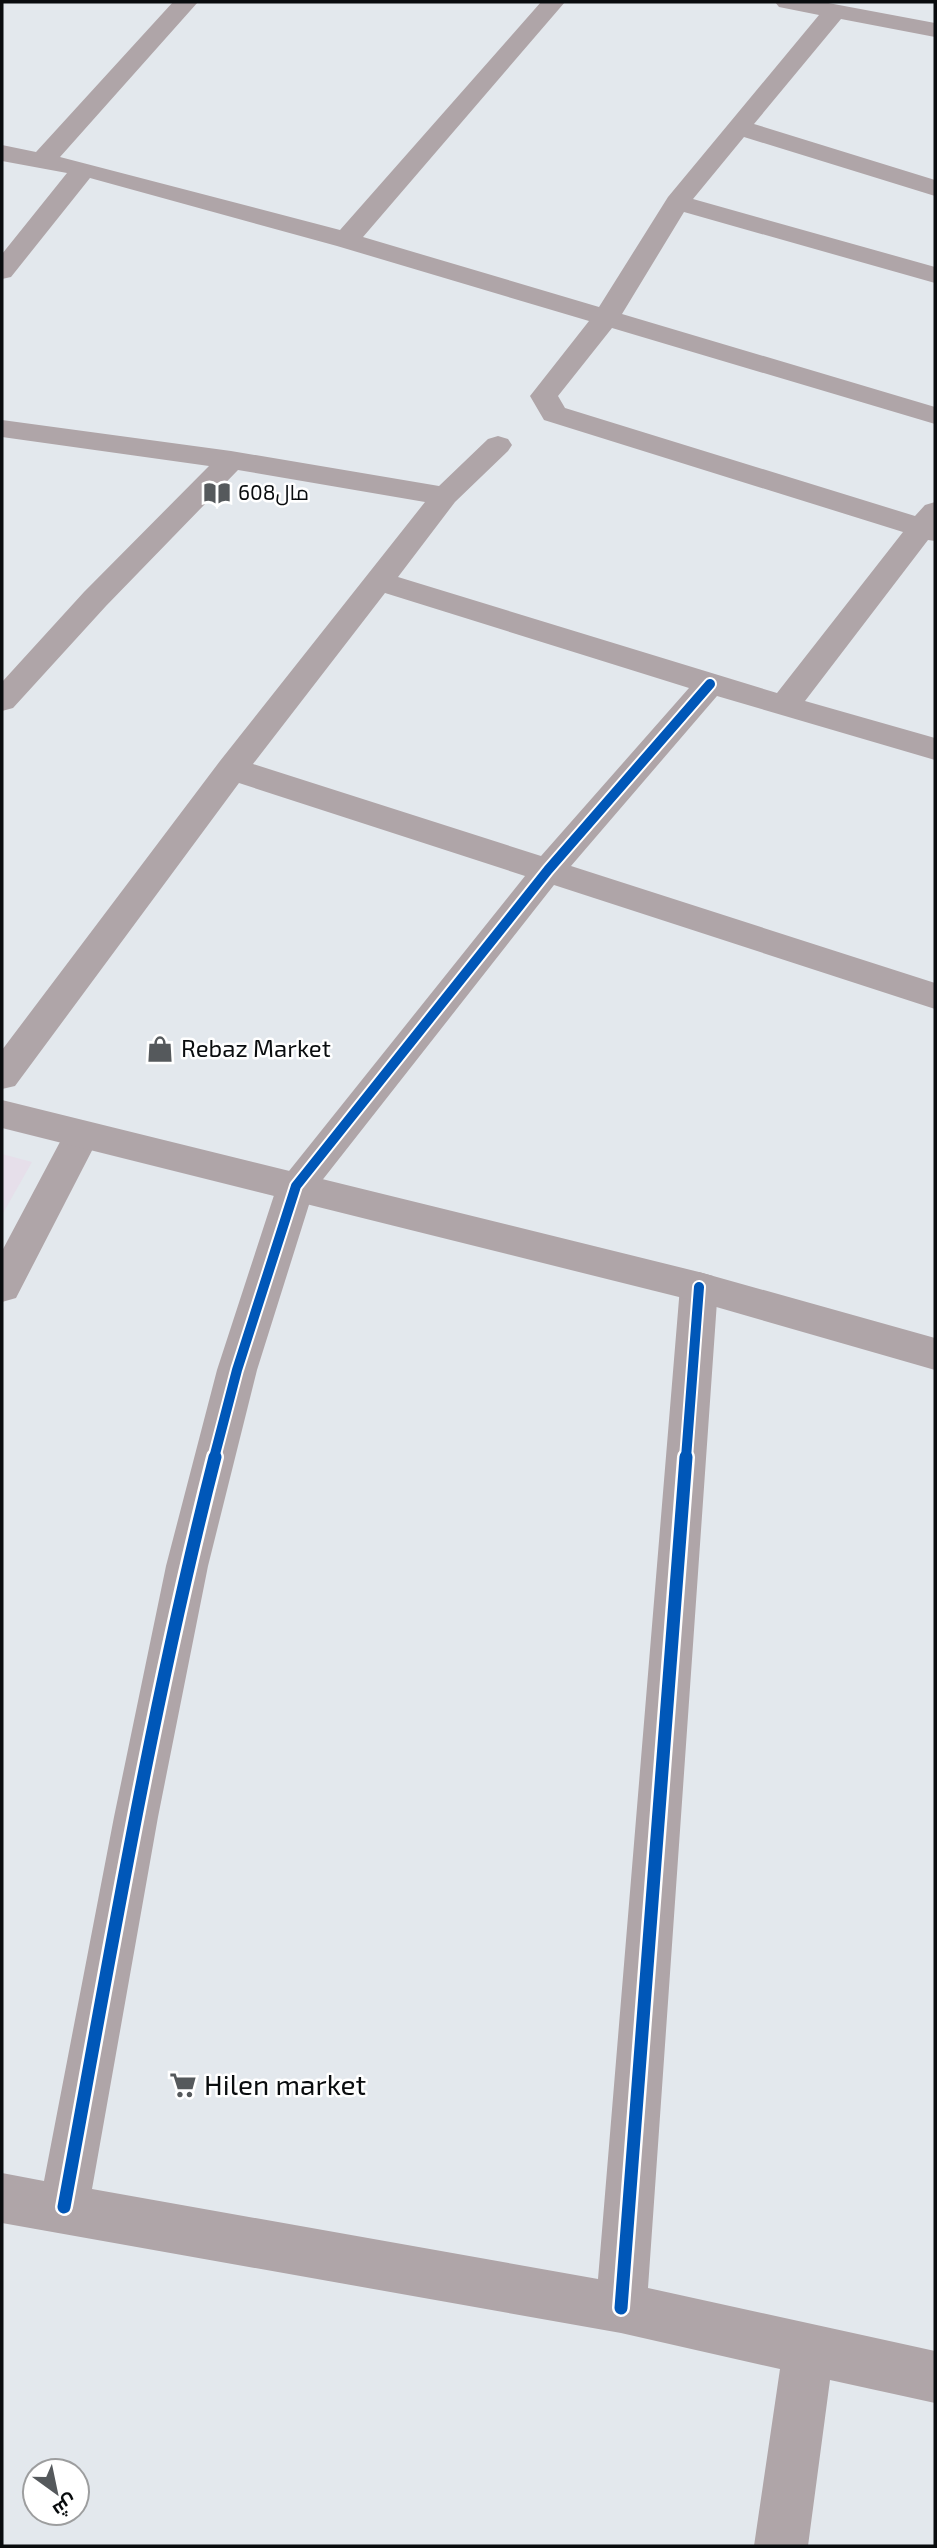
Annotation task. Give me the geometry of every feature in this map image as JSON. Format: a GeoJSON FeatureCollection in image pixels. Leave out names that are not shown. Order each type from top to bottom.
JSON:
{"type":"FeatureCollection","features":[{"type":"Feature","properties":{"kind":"street"},"geometry":{"type":"LineString","coordinates":[[43,160],[186,2]]}},
{"type":"Feature","properties":{"kind":"street"},"geometry":{"type":"LineString","coordinates":[[346,240],[553,2]]}},
{"type":"Feature","properties":{"kind":"street"},"geometry":{"type":"LineString","coordinates":[[787,2],[935,30]]}},
{"type":"Feature","properties":{"kind":"street"},"geometry":{"type":"LineString","coordinates":[[785,705],[931,524],[554,414],[544,396],[606,317],[677,202],[834,12]]}},
{"type":"Feature","properties":{"kind":"street"},"geometry":{"type":"LineString","coordinates":[[740,128],[935,188]]}},
{"type":"Feature","properties":{"kind":"street"},"geometry":{"type":"LineString","coordinates":[[2,153],[83,169],[346,240],[935,416]]}},
{"type":"Feature","properties":{"kind":"street"},"geometry":{"type":"LineString","coordinates":[[2,271],[83,169]]}},
{"type":"Feature","properties":{"kind":"street"},"geometry":{"type":"LineString","coordinates":[[677,202],[935,275]]}},
{"type":"Feature","properties":{"kind":"street"},"geometry":{"type":"LineString","coordinates":[[2,428],[231,460],[445,496]]}},
{"type":"Feature","properties":{"kind":"street"},"geometry":{"type":"LineString","coordinates":[[2,1076],[232,769],[445,496],[498,445]]}},
{"type":"Feature","properties":{"kind":"street"},"geometry":{"type":"LineString","coordinates":[[2,701],[95,600],[231,460]]}},
{"type":"Feature","properties":{"kind":"street"},"geometry":{"type":"LineString","coordinates":[[379,581],[710,684],[935,749]]}},
{"type":"Feature","properties":{"kind":"street"},"geometry":{"type":"LineString","coordinates":[[64,2207],[134,1831],[187,1566],[237,1370],[296,1186],[548,870],[710,684]]}},
{"type":"Feature","properties":{"kind":"street"},"geometry":{"type":"LineString","coordinates":[[232,769],[935,996]]}},
{"type":"Feature","properties":{"kind":"street"},"geometry":{"type":"LineString","coordinates":[[2,1114],[699,1287],[935,1354]]}},
{"type":"Feature","properties":{"kind":"street"},"geometry":{"type":"LineString","coordinates":[[2,1287],[82,1135]]}},
{"type":"Feature","properties":{"kind":"street"},"geometry":{"type":"LineString","coordinates":[[621,2308],[699,1287]]}},
{"type":"Feature","properties":{"kind":"street"},"geometry":{"type":"LineString","coordinates":[[2,2198],[621,2308],[935,2377]]}},
{"type":"Feature","properties":{"kind":"street"},"geometry":{"type":"LineString","coordinates":[[781,2546],[809,2348]]}},
{"type":"Feature","properties":{"kind":"shaded area"},"geometry":{"type":"Polygon","coordinates":[[[2,1154],[32,1162],[2,1215],[2,1154]]]}},
{"type":"Feature","properties":{"kind":"cycle path"},"geometry":{"type":"LineString","coordinates":[[64,2207],[136,1817],[187,1566],[237,1370],[296,1186],[548,870],[710,684]]}},
{"type":"Feature","properties":{"kind":"cycle path"},"geometry":{"type":"LineString","coordinates":[[621,2308],[699,1287]]}},
{"type":"Feature","properties":{"kind":"place","name":"مال608"},"geometry":{"type":"Point","coordinates":[217,493]}},
{"type":"Feature","properties":{"kind":"place","name":"Rebaz Market"},"geometry":{"type":"Point","coordinates":[160,1049]}},
{"type":"Feature","properties":{"kind":"place","name":"Hilen market"},"geometry":{"type":"Point","coordinates":[183,2085]}}]}
